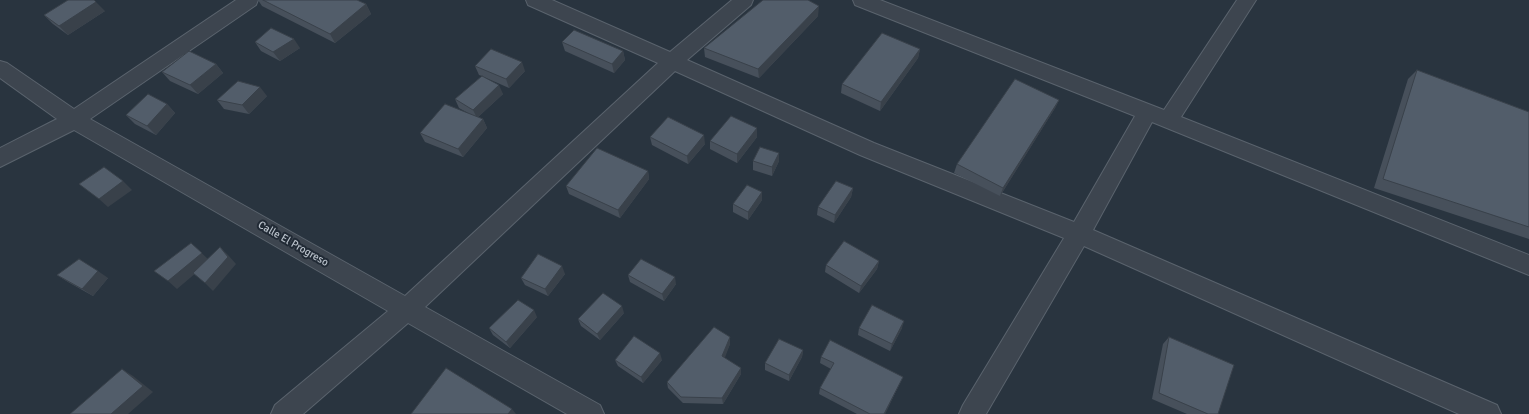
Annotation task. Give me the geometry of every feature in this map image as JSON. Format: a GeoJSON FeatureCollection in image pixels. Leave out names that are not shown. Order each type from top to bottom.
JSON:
{"type":"FeatureCollection","features":[{"type":"Feature","properties":{"kind":"street"},"geometry":{"type":"LineString","coordinates":[[0,158],[74,120],[249,0]]}},
{"type":"Feature","properties":{"kind":"street"},"geometry":{"type":"LineString","coordinates":[[536,0],[867,149],[1079,234],[1488,414]]}},
{"type":"Feature","properties":{"kind":"street"},"geometry":{"type":"LineString","coordinates":[[284,414],[407,309],[672,62],[744,0]]}},
{"type":"Feature","properties":{"kind":"street"},"geometry":{"type":"LineString","coordinates":[[862,0],[1529,265]]}},
{"type":"Feature","properties":{"kind":"street"},"geometry":{"type":"LineString","coordinates":[[1168,121],[1247,0]]}},
{"type":"Feature","properties":{"kind":"street","name":"Calle El Progreso"},"geometry":{"type":"LineString","coordinates":[[0,68],[74,120],[591,414]]}},
{"type":"Feature","properties":{"kind":"street"},"geometry":{"type":"LineString","coordinates":[[972,414],[1079,234],[1147,112]]}},
{"type":"Feature","properties":{"kind":"building"},"geometry":{"type":"Polygon","coordinates":[[[68,0],[94,0],[96,2],[59,26],[44,15],[68,0]]]}},
{"type":"Feature","properties":{"kind":"building"},"geometry":{"type":"Polygon","coordinates":[[[263,0],[357,0],[366,4],[330,34],[263,0]]]}},
{"type":"Feature","properties":{"kind":"building"},"geometry":{"type":"Polygon","coordinates":[[[763,0],[808,0],[819,6],[758,69],[704,48],[763,0]]]}},
{"type":"Feature","properties":{"kind":"building"},"geometry":{"type":"Polygon","coordinates":[[[271,28],[294,39],[273,52],[255,42],[271,28]]]}},
{"type":"Feature","properties":{"kind":"building"},"geometry":{"type":"Polygon","coordinates":[[[574,30],[623,51],[612,64],[562,42],[574,30]]]}},
{"type":"Feature","properties":{"kind":"building"},"geometry":{"type":"Polygon","coordinates":[[[882,33],[920,49],[881,102],[842,84],[882,33]]]}},
{"type":"Feature","properties":{"kind":"building"},"geometry":{"type":"Polygon","coordinates":[[[491,49],[522,62],[506,79],[475,66],[491,49]]]}},
{"type":"Feature","properties":{"kind":"building"},"geometry":{"type":"Polygon","coordinates":[[[189,51],[216,64],[190,85],[162,72],[189,51]]]}},
{"type":"Feature","properties":{"kind":"building"},"geometry":{"type":"Polygon","coordinates":[[[1417,70],[1529,112],[1529,227],[1383,179],[1417,70]]]}},
{"type":"Feature","properties":{"kind":"building"},"geometry":{"type":"Polygon","coordinates":[[[482,76],[499,85],[473,110],[455,99],[482,76]]]}},
{"type":"Feature","properties":{"kind":"building"},"geometry":{"type":"Polygon","coordinates":[[[1015,79],[1059,100],[1003,188],[957,164],[1015,79]]]}},
{"type":"Feature","properties":{"kind":"building"},"geometry":{"type":"Polygon","coordinates":[[[238,81],[260,87],[242,105],[217,100],[238,81]]]}},
{"type":"Feature","properties":{"kind":"building"},"geometry":{"type":"Polygon","coordinates":[[[148,94],[167,104],[147,126],[126,115],[148,94]]]}},
{"type":"Feature","properties":{"kind":"building"},"geometry":{"type":"Polygon","coordinates":[[[445,104],[483,119],[458,149],[420,133],[445,104]]]}},
{"type":"Feature","properties":{"kind":"building"},"geometry":{"type":"Polygon","coordinates":[[[731,116],[757,128],[737,154],[710,141],[731,116]]]}},
{"type":"Feature","properties":{"kind":"building"},"geometry":{"type":"Polygon","coordinates":[[[668,117],[704,135],[687,156],[650,137],[668,117]]]}},
{"type":"Feature","properties":{"kind":"building"},"geometry":{"type":"Polygon","coordinates":[[[760,147],[779,153],[772,167],[753,161],[760,147]]]}},
{"type":"Feature","properties":{"kind":"building"},"geometry":{"type":"Polygon","coordinates":[[[597,148],[648,171],[618,210],[566,186],[597,148]]]}},
{"type":"Feature","properties":{"kind":"building"},"geometry":{"type":"Polygon","coordinates":[[[104,167],[123,181],[99,199],[79,184],[104,167]]]}},
{"type":"Feature","properties":{"kind":"building"},"geometry":{"type":"Polygon","coordinates":[[[836,181],[853,188],[835,215],[818,207],[836,181]]]}},
{"type":"Feature","properties":{"kind":"building"},"geometry":{"type":"Polygon","coordinates":[[[747,185],[762,192],[748,212],[733,204],[747,185]]]}},
{"type":"Feature","properties":{"kind":"building"},"geometry":{"type":"Polygon","coordinates":[[[844,241],[879,261],[861,286],[826,265],[844,241]]]}},
{"type":"Feature","properties":{"kind":"building"},"geometry":{"type":"Polygon","coordinates":[[[191,243],[202,253],[168,281],[154,271],[191,243]]]}},
{"type":"Feature","properties":{"kind":"building"},"geometry":{"type":"Polygon","coordinates":[[[220,247],[228,257],[205,283],[193,273],[220,247]]]}},
{"type":"Feature","properties":{"kind":"building"},"geometry":{"type":"Polygon","coordinates":[[[538,254],[562,266],[545,289],[521,278],[538,254]]]}},
{"type":"Feature","properties":{"kind":"building"},"geometry":{"type":"Polygon","coordinates":[[[79,259],[98,271],[82,289],[57,275],[79,259]]]}},
{"type":"Feature","properties":{"kind":"building"},"geometry":{"type":"Polygon","coordinates":[[[641,259],[675,277],[662,294],[628,275],[641,259]]]}},
{"type":"Feature","properties":{"kind":"building"},"geometry":{"type":"Polygon","coordinates":[[[603,293],[622,306],[597,334],[578,319],[603,293]]]}},
{"type":"Feature","properties":{"kind":"building"},"geometry":{"type":"Polygon","coordinates":[[[518,300],[534,310],[506,342],[489,328],[518,300]]]}},
{"type":"Feature","properties":{"kind":"building"},"geometry":{"type":"Polygon","coordinates":[[[872,305],[904,321],[892,344],[859,328],[872,305]]]}},
{"type":"Feature","properties":{"kind":"building"},"geometry":{"type":"Polygon","coordinates":[[[714,327],[730,337],[722,356],[741,368],[722,398],[681,397],[667,382],[714,327]]]}},
{"type":"Feature","properties":{"kind":"building"},"geometry":{"type":"Polygon","coordinates":[[[634,336],[660,353],[641,377],[615,360],[634,336]]]}},
{"type":"Feature","properties":{"kind":"building"},"geometry":{"type":"Polygon","coordinates":[[[1169,337],[1234,365],[1218,414],[1208,414],[1159,393],[1169,337]]]}},
{"type":"Feature","properties":{"kind":"building"},"geometry":{"type":"Polygon","coordinates":[[[779,339],[803,350],[789,375],[765,363],[779,339]]]}},
{"type":"Feature","properties":{"kind":"building"},"geometry":{"type":"Polygon","coordinates":[[[830,340],[903,377],[884,414],[870,414],[820,388],[834,363],[821,357],[830,340]]]}},
{"type":"Feature","properties":{"kind":"building"},"geometry":{"type":"Polygon","coordinates":[[[446,368],[512,409],[508,414],[411,414],[446,368]]]}},
{"type":"Feature","properties":{"kind":"building"},"geometry":{"type":"Polygon","coordinates":[[[122,369],[143,386],[111,414],[70,414],[122,369]]]}}]}
